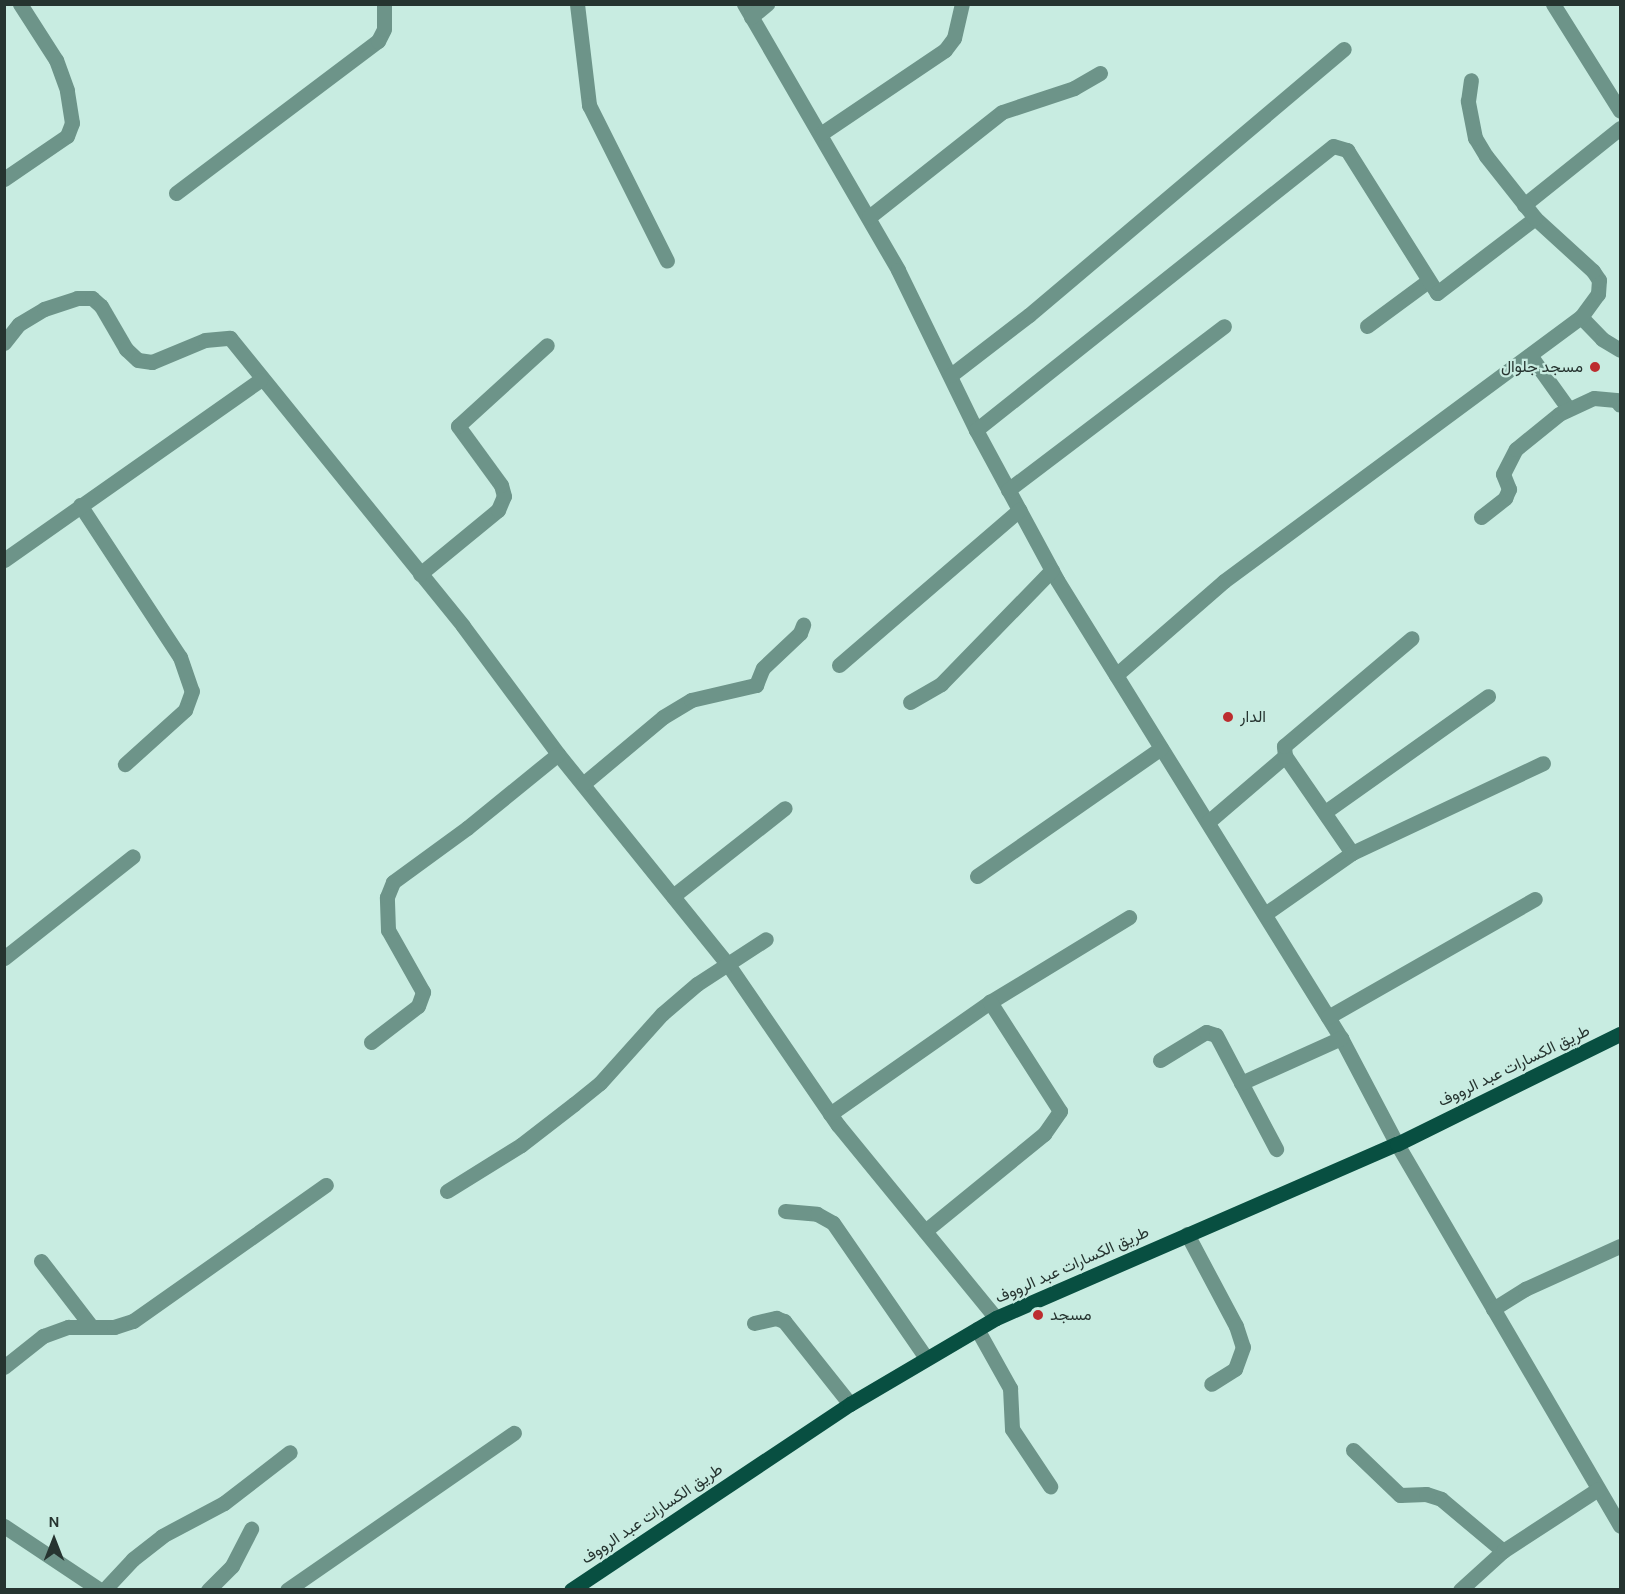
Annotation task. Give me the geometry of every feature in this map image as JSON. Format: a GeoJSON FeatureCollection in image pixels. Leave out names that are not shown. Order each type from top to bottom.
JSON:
{"type":"FeatureCollection","features":[{"type":"Feature","properties":{"kind":"main road","name":"طريق الكسارات عبد الرووف"},"geometry":{"type":"LineString","coordinates":[[571,1590],[850,1404],[996,1318],[1397,1144],[1618,1039]]}},
{"type":"Feature","properties":{"kind":"street"},"geometry":{"type":"LineString","coordinates":[[4,179],[67,136],[72,123],[68,90],[56,60],[21,4]]}},
{"type":"Feature","properties":{"kind":"street"},"geometry":{"type":"LineString","coordinates":[[176,193],[378,41],[384,29],[384,4]]}},
{"type":"Feature","properties":{"kind":"street"},"geometry":{"type":"LineString","coordinates":[[577,4],[589,105],[668,261]]}},
{"type":"Feature","properties":{"kind":"street"},"geometry":{"type":"LineString","coordinates":[[767,4],[748,11],[822,133],[869,217],[951,375],[976,430],[1052,570],[1341,1038],[1397,1144],[1620,1526]]}},
{"type":"Feature","properties":{"kind":"street"},"geometry":{"type":"LineString","coordinates":[[822,133],[945,50],[954,38],[962,4]]}},
{"type":"Feature","properties":{"kind":"street"},"geometry":{"type":"LineString","coordinates":[[1553,4],[1620,111]]}},
{"type":"Feature","properties":{"kind":"street"},"geometry":{"type":"LineString","coordinates":[[951,375],[1029,315],[1344,49]]}},
{"type":"Feature","properties":{"kind":"street"},"geometry":{"type":"LineString","coordinates":[[869,217],[1002,112],[1074,88],[1100,73]]}},
{"type":"Feature","properties":{"kind":"street"},"geometry":{"type":"LineString","coordinates":[[1116,675],[1224,581],[1581,317],[1598,294],[1599,280],[1535,218],[1476,138],[1468,101],[1471,80]]}},
{"type":"Feature","properties":{"kind":"street"},"geometry":{"type":"LineString","coordinates":[[1524,205],[1620,128]]}},
{"type":"Feature","properties":{"kind":"street"},"geometry":{"type":"LineString","coordinates":[[976,430],[1333,146],[1347,150],[1437,293],[1535,218]]}},
{"type":"Feature","properties":{"kind":"street"},"geometry":{"type":"LineString","coordinates":[[1367,326],[1428,281]]}},
{"type":"Feature","properties":{"kind":"street"},"geometry":{"type":"LineString","coordinates":[[4,344],[20,324],[44,309],[77,298],[92,298],[101,306],[126,349],[138,360],[152,362],[221,336],[230,338],[260,380],[420,574],[558,754],[729,966],[830,1114],[996,1318]]}},
{"type":"Feature","properties":{"kind":"street"},"geometry":{"type":"LineString","coordinates":[[1581,317],[1602,339],[1620,350]]}},
{"type":"Feature","properties":{"kind":"street"},"geometry":{"type":"LineString","coordinates":[[1008,490],[1224,326]]}},
{"type":"Feature","properties":{"kind":"street"},"geometry":{"type":"LineString","coordinates":[[420,574],[498,510],[504,496],[501,485],[458,426],[547,345]]}},
{"type":"Feature","properties":{"kind":"street"},"geometry":{"type":"LineString","coordinates":[[1530,355],[1568,408]]}},
{"type":"Feature","properties":{"kind":"street"},"geometry":{"type":"LineString","coordinates":[[4,560],[260,380]]}},
{"type":"Feature","properties":{"kind":"street"},"geometry":{"type":"LineString","coordinates":[[1480,517],[1505,498],[1509,489],[1503,474],[1516,449],[1568,408],[1594,398],[1616,400],[1620,405]]}},
{"type":"Feature","properties":{"kind":"street"},"geometry":{"type":"LineString","coordinates":[[80,505],[180,657],[192,691],[185,710],[125,764]]}},
{"type":"Feature","properties":{"kind":"street"},"geometry":{"type":"LineString","coordinates":[[839,665],[1019,510]]}},
{"type":"Feature","properties":{"kind":"street"},"geometry":{"type":"LineString","coordinates":[[910,702],[941,684],[1052,570]]}},
{"type":"Feature","properties":{"kind":"street"},"geometry":{"type":"LineString","coordinates":[[583,783],[663,717],[691,700],[756,685],[763,668],[800,633],[803,625]]}},
{"type":"Feature","properties":{"kind":"street"},"geometry":{"type":"LineString","coordinates":[[1352,853],[1285,756],[1284,746],[1297,732],[1412,638]]}},
{"type":"Feature","properties":{"kind":"street"},"geometry":{"type":"LineString","coordinates":[[1325,812],[1488,696]]}},
{"type":"Feature","properties":{"kind":"street"},"geometry":{"type":"LineString","coordinates":[[977,876],[1161,748]]}},
{"type":"Feature","properties":{"kind":"street"},"geometry":{"type":"LineString","coordinates":[[371,1041],[418,1006],[423,992],[388,930],[387,897],[393,882],[467,828],[558,754]]}},
{"type":"Feature","properties":{"kind":"street"},"geometry":{"type":"LineString","coordinates":[[1208,822],[1285,756]]}},
{"type":"Feature","properties":{"kind":"street"},"geometry":{"type":"LineString","coordinates":[[1265,914],[1352,853],[1543,763]]}},
{"type":"Feature","properties":{"kind":"street"},"geometry":{"type":"LineString","coordinates":[[673,896],[785,808]]}},
{"type":"Feature","properties":{"kind":"street"},"geometry":{"type":"LineString","coordinates":[[4,958],[133,856]]}},
{"type":"Feature","properties":{"kind":"street"},"geometry":{"type":"LineString","coordinates":[[1328,1017],[1535,899]]}},
{"type":"Feature","properties":{"kind":"street"},"geometry":{"type":"LineString","coordinates":[[830,1114],[990,1002],[1129,917]]}},
{"type":"Feature","properties":{"kind":"street"},"geometry":{"type":"LineString","coordinates":[[447,1191],[521,1145],[591,1090],[662,1014],[697,984],[729,966],[766,939]]}},
{"type":"Feature","properties":{"kind":"street"},"geometry":{"type":"LineString","coordinates":[[924,1231],[1044,1134],[1060,1111],[990,1002]]}},
{"type":"Feature","properties":{"kind":"street"},"geometry":{"type":"LineString","coordinates":[[1160,1060],[1211,1032],[1276,1149]]}},
{"type":"Feature","properties":{"kind":"street"},"geometry":{"type":"LineString","coordinates":[[1241,1083],[1341,1038]]}},
{"type":"Feature","properties":{"kind":"street"},"geometry":{"type":"LineString","coordinates":[[4,1367],[43,1336],[68,1327],[114,1327],[133,1321],[327,1185]]}},
{"type":"Feature","properties":{"kind":"street"},"geometry":{"type":"LineString","coordinates":[[785,1211],[817,1214],[833,1223],[926,1358]]}},
{"type":"Feature","properties":{"kind":"street"},"geometry":{"type":"LineString","coordinates":[[1187,1234],[1236,1326],[1243,1347],[1235,1369],[1211,1384]]}},
{"type":"Feature","properties":{"kind":"street"},"geometry":{"type":"LineString","coordinates":[[1493,1310],[1525,1290],[1620,1246]]}},
{"type":"Feature","properties":{"kind":"street"},"geometry":{"type":"LineString","coordinates":[[41,1261],[91,1326]]}},
{"type":"Feature","properties":{"kind":"street"},"geometry":{"type":"LineString","coordinates":[[754,1323],[776,1318],[784,1321],[850,1404]]}},
{"type":"Feature","properties":{"kind":"street"},"geometry":{"type":"LineString","coordinates":[[977,1329],[1010,1388],[1012,1430],[1050,1486]]}},
{"type":"Feature","properties":{"kind":"street"},"geometry":{"type":"LineString","coordinates":[[287,1590],[514,1433]]}},
{"type":"Feature","properties":{"kind":"street"},"geometry":{"type":"LineString","coordinates":[[1353,1450],[1400,1495],[1426,1494],[1441,1499],[1503,1551]]}},
{"type":"Feature","properties":{"kind":"street"},"geometry":{"type":"LineString","coordinates":[[4,1526],[102,1590],[133,1559],[162,1536],[224,1503],[290,1452]]}},
{"type":"Feature","properties":{"kind":"street"},"geometry":{"type":"LineString","coordinates":[[1460,1590],[1503,1551],[1598,1490]]}},
{"type":"Feature","properties":{"kind":"street"},"geometry":{"type":"LineString","coordinates":[[208,1590],[232,1566],[251,1529]]}},
{"type":"Feature","properties":{"kind":"place","name":"مسجد جلوال"},"geometry":{"type":"Point","coordinates":[1595,367]}},
{"type":"Feature","properties":{"kind":"place","name":"الدار"},"geometry":{"type":"Point","coordinates":[1228,717]}},
{"type":"Feature","properties":{"kind":"place","name":"مسجد"},"geometry":{"type":"Point","coordinates":[1038,1315]}}]}
